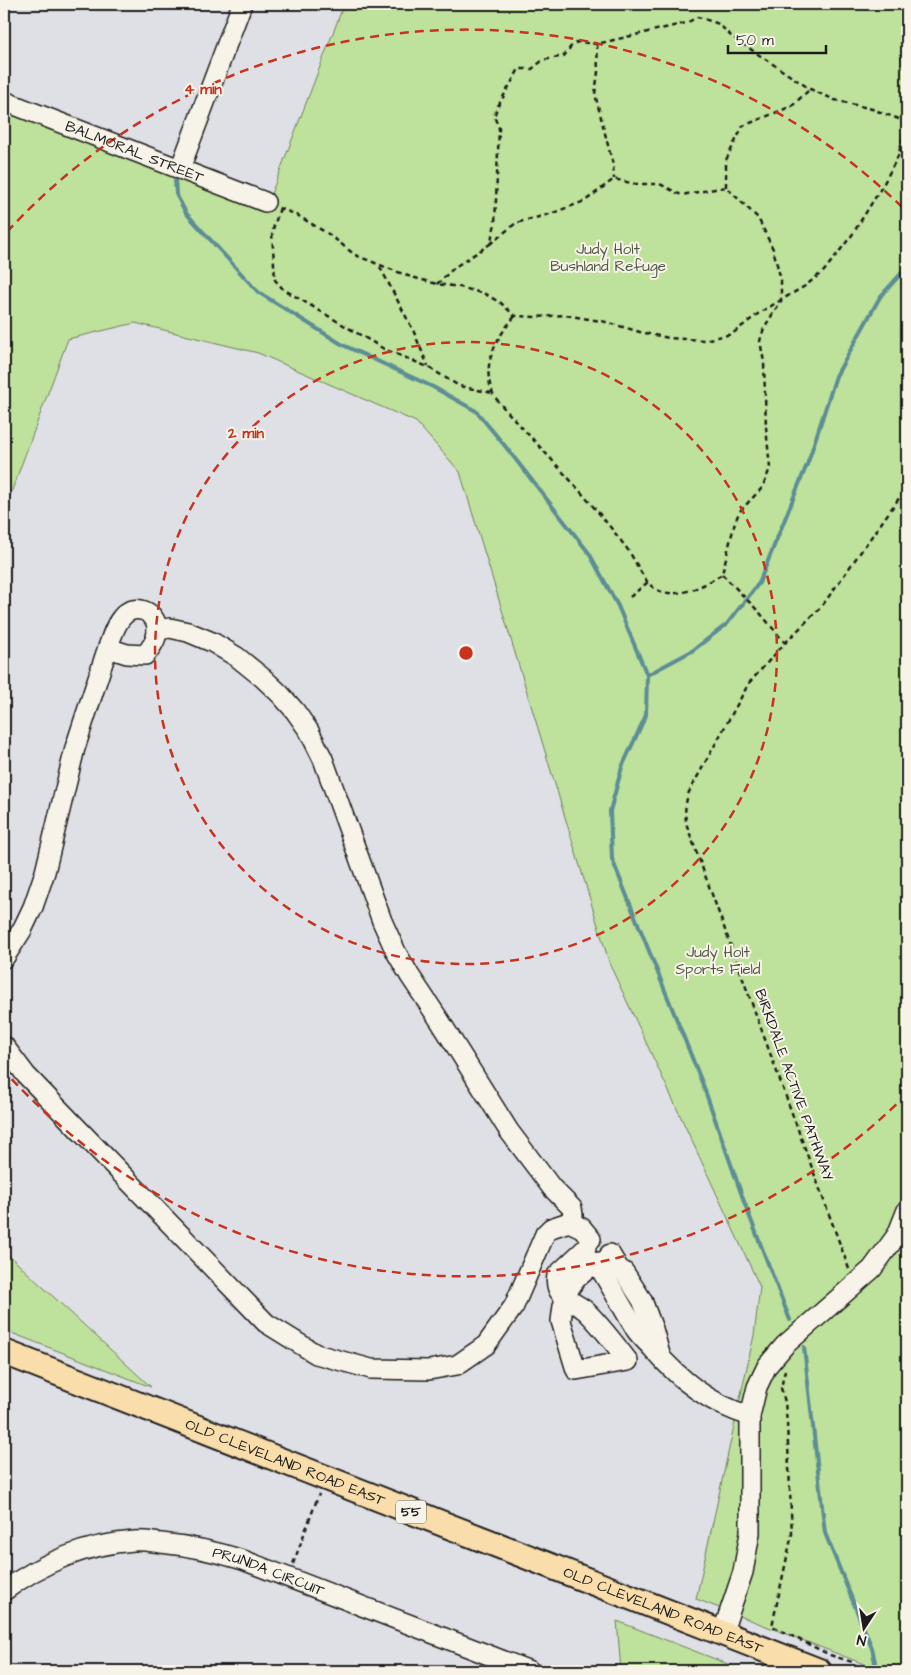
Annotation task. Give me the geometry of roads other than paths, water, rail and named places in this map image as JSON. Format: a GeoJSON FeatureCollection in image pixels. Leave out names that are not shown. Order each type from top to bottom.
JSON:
{"type":"FeatureCollection","features":[{"type":"Feature","properties":{"kind":"main road","name":"OLD CLEVELAND ROAD EAST"},"geometry":{"type":"LineString","coordinates":[[4,1352],[819,1671]]}},
{"type":"Feature","properties":{"kind":"street"},"geometry":{"type":"LineString","coordinates":[[180,168],[242,4]]}},
{"type":"Feature","properties":{"kind":"street","name":"BALMORAL STREET"},"geometry":{"type":"LineString","coordinates":[[4,100],[273,205]]}},
{"type":"Feature","properties":{"kind":"street"},"geometry":{"type":"LineString","coordinates":[[4,958],[26,923],[33,907],[45,872],[75,748],[108,648],[121,618],[129,610],[138,608],[148,612],[154,618],[157,630],[154,645],[145,655],[127,654],[108,648]]}},
{"type":"Feature","properties":{"kind":"street"},"geometry":{"type":"LineString","coordinates":[[4,1046],[26,1075],[266,1323],[316,1354],[371,1369],[429,1370],[457,1365],[486,1345],[514,1306],[545,1234],[551,1228],[569,1222],[574,1215],[572,1208],[552,1188],[509,1131],[396,952],[382,921],[323,759],[295,711],[263,678],[237,657],[212,642],[188,632],[170,628],[157,630]]}},
{"type":"Feature","properties":{"kind":"street"},"geometry":{"type":"LineString","coordinates":[[722,1634],[744,1572],[750,1533],[750,1416],[757,1387],[768,1366],[785,1345],[872,1269],[885,1254],[897,1235],[907,1210]]}},
{"type":"Feature","properties":{"kind":"street"},"geometry":{"type":"LineString","coordinates":[[569,1222],[582,1228],[596,1253],[624,1272],[642,1300],[660,1357],[686,1383],[730,1410],[750,1416]]}},
{"type":"Feature","properties":{"kind":"street"},"geometry":{"type":"LineString","coordinates":[[566,1298],[559,1291],[556,1283],[557,1275],[596,1253]]}},
{"type":"Feature","properties":{"kind":"street","name":"PRUNDA CIRCUIT"},"geometry":{"type":"LineString","coordinates":[[4,1591],[24,1576],[50,1562],[78,1552],[107,1545],[136,1540],[196,1547],[243,1560],[530,1671]]}},
{"type":"Feature","properties":{"kind":"waterway"},"geometry":{"type":"LineString","coordinates":[[175,179],[176,194],[186,213],[258,292],[343,345],[433,387],[476,411],[589,553],[618,606],[647,675],[646,715],[622,767],[610,811],[612,859],[703,1085],[746,1207],[790,1320]]}},
{"type":"Feature","properties":{"kind":"waterway"},"geometry":{"type":"LineString","coordinates":[[647,675],[692,651],[727,624],[759,583],[808,462],[836,376],[880,297],[907,267]]}},
{"type":"Feature","properties":{"kind":"waterway"},"geometry":{"type":"LineString","coordinates":[[804,1347],[825,1533],[872,1648],[875,1662],[873,1671]]}},
{"type":"Feature","properties":{"kind":"park label","name":"Judy Holt Bushland Refuge"},"geometry":{"type":"Point","coordinates":[608,258]}},
{"type":"Feature","properties":{"kind":"park label","name":"Judy Holt Sports Field"},"geometry":{"type":"Point","coordinates":[718,960]}}]}
